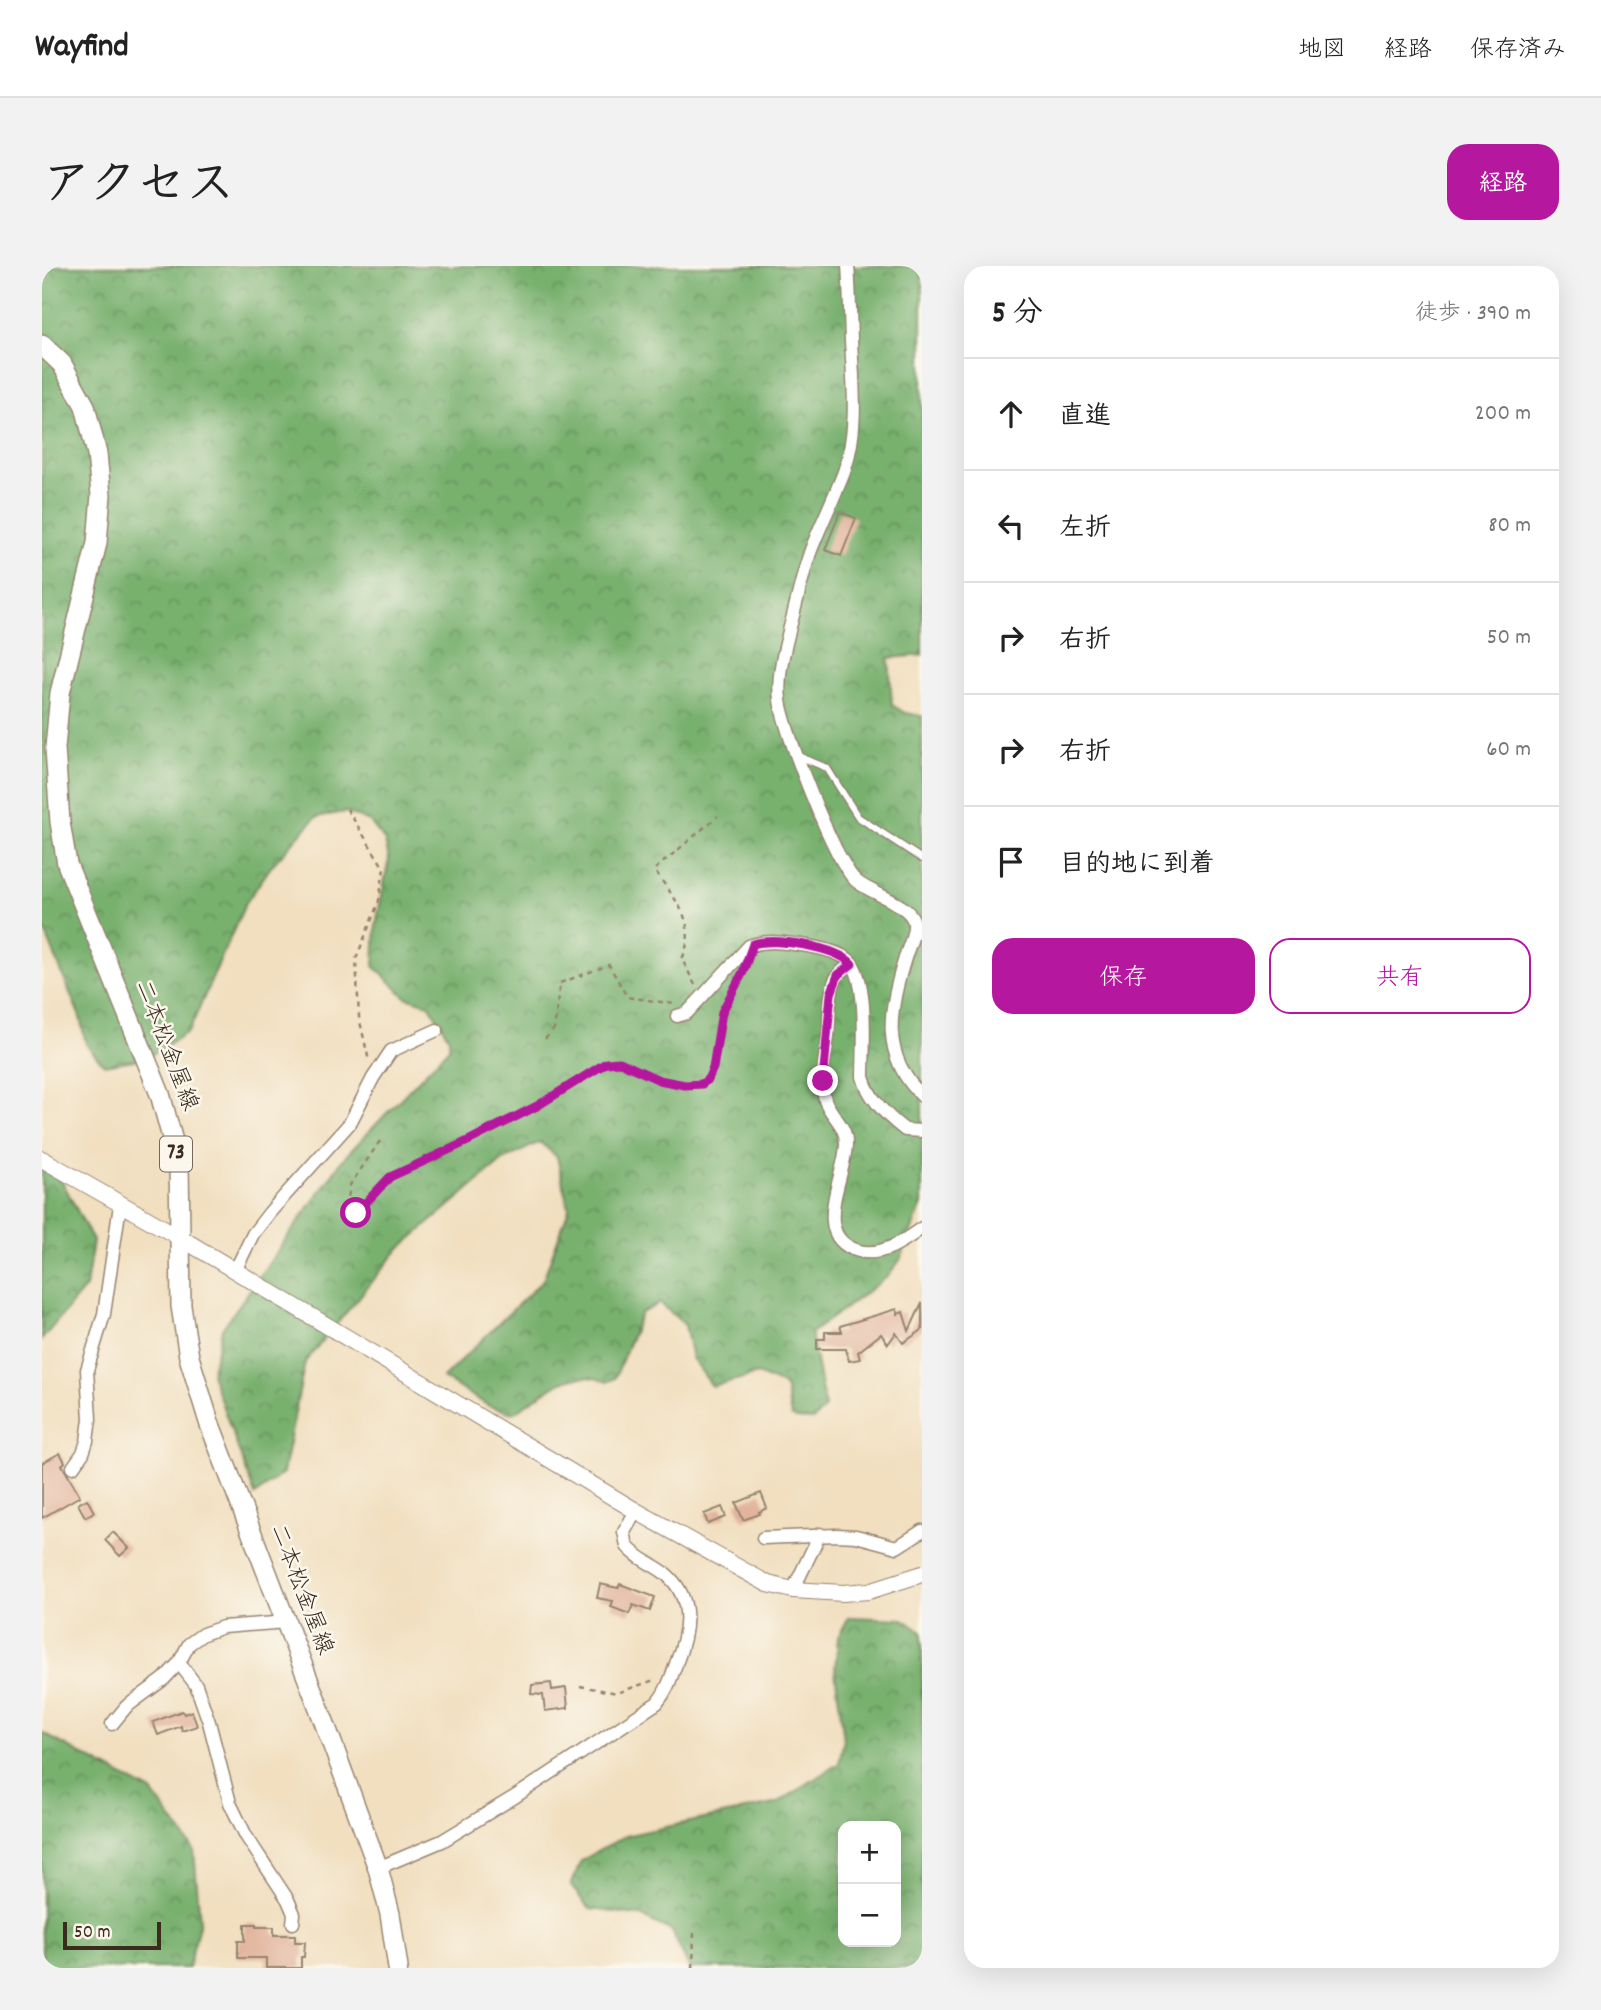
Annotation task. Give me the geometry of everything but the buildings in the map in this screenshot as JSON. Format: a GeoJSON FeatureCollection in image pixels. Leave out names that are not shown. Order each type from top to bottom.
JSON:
{"type":"FeatureCollection","features":[{"type":"Feature","properties":{"kind":"main road","name":"二本松金屋線"},"geometry":{"type":"LineString","coordinates":[[42,345],[62,364],[85,406],[97,454],[101,495],[97,543],[60,693],[55,748],[60,822],[67,864],[160,1094],[179,1164],[181,1306],[189,1357],[209,1422],[378,1868],[390,1914],[398,1968]]}},
{"type":"Feature","properties":{"kind":"street"},"geometry":{"type":"LineString","coordinates":[[848,266],[854,420],[844,471],[810,553],[780,665],[781,704],[797,756],[823,821],[854,880],[885,897],[914,920],[914,933],[895,997],[891,1035],[897,1059],[907,1079],[922,1096]]}},
{"type":"Feature","properties":{"kind":"street"},"geometry":{"type":"LineString","coordinates":[[677,1016],[687,1013],[748,946],[759,942],[790,943],[841,956],[852,964],[862,996],[865,1083],[873,1098],[895,1123],[905,1130],[922,1131]]}},
{"type":"Feature","properties":{"kind":"street"},"geometry":{"type":"LineString","coordinates":[[852,964],[838,975],[831,994],[823,1081],[825,1099],[843,1130],[846,1143],[834,1196],[835,1231],[837,1237],[850,1248],[871,1253],[894,1246],[922,1228]]}},
{"type":"Feature","properties":{"kind":"street"},"geometry":{"type":"LineString","coordinates":[[234,1271],[253,1234],[270,1212],[350,1123],[373,1078],[391,1051],[437,1031]]}},
{"type":"Feature","properties":{"kind":"street"},"geometry":{"type":"LineString","coordinates":[[42,1158],[180,1237],[636,1511],[768,1584],[793,1590],[843,1593],[869,1591],[922,1574]]}},
{"type":"Feature","properties":{"kind":"street"},"geometry":{"type":"LineString","coordinates":[[73,1468],[87,1441],[90,1419],[87,1370],[104,1314],[120,1205]]}},
{"type":"Feature","properties":{"kind":"street"},"geometry":{"type":"LineString","coordinates":[[378,1868],[442,1841],[526,1790],[657,1703],[666,1692],[684,1646],[687,1610],[676,1584],[627,1546],[624,1532],[636,1511]]}},
{"type":"Feature","properties":{"kind":"street"},"geometry":{"type":"LineString","coordinates":[[763,1538],[820,1534],[856,1536],[897,1547],[922,1531]]}},
{"type":"Feature","properties":{"kind":"street"},"geometry":{"type":"LineString","coordinates":[[793,1590],[820,1534]]}},
{"type":"Feature","properties":{"kind":"street"},"geometry":{"type":"LineString","coordinates":[[112,1724],[126,1707],[164,1679],[179,1663],[189,1644],[203,1634],[223,1627],[286,1622]]}},
{"type":"Feature","properties":{"kind":"street"},"geometry":{"type":"LineString","coordinates":[[179,1663],[196,1685],[230,1803],[246,1836],[288,1900],[294,1914],[293,1923]]}},
{"type":"Feature","properties":{"kind":"lane"},"geometry":{"type":"LineString","coordinates":[[797,756],[827,768],[858,817],[922,859]]}},
{"type":"Feature","properties":{"kind":"path"},"geometry":{"type":"LineString","coordinates":[[347,810],[384,868],[379,901],[356,959],[359,1017],[373,1078]]}},
{"type":"Feature","properties":{"kind":"path"},"geometry":{"type":"LineString","coordinates":[[701,997],[682,959],[688,947],[690,930],[678,904],[654,870],[718,816]]}},
{"type":"Feature","properties":{"kind":"path"},"geometry":{"type":"LineString","coordinates":[[545,1039],[554,1028],[560,983],[609,965],[627,997],[675,1003],[677,1016]]}},
{"type":"Feature","properties":{"kind":"path"},"geometry":{"type":"LineString","coordinates":[[380,1141],[350,1185],[347,1205],[356,1213],[390,1177],[537,1106],[606,1063],[620,1062],[659,1080],[685,1085],[702,1084],[708,1079],[713,1068],[722,1012],[743,972]]}},
{"type":"Feature","properties":{"kind":"path"},"geometry":{"type":"LineString","coordinates":[[580,1686],[617,1693],[673,1673]]}},
{"type":"Feature","properties":{"kind":"path"},"geometry":{"type":"LineString","coordinates":[[693,1968],[694,1932]]}},
{"type":"Feature","properties":{"kind":"green space"},"geometry":{"type":"Polygon","coordinates":[[[42,266],[922,266],[922,655],[889,658],[892,705],[905,713],[922,716],[922,1204],[900,1260],[887,1277],[811,1333],[825,1408],[813,1420],[791,1416],[785,1386],[758,1374],[712,1386],[692,1358],[685,1325],[660,1303],[641,1313],[615,1378],[607,1382],[593,1378],[569,1379],[513,1413],[489,1406],[443,1378],[543,1280],[569,1209],[557,1157],[540,1142],[503,1160],[399,1249],[305,1362],[283,1473],[255,1495],[211,1374],[222,1329],[344,1158],[449,1048],[449,1038],[429,1004],[406,997],[374,966],[376,924],[389,859],[385,841],[370,822],[346,812],[316,817],[273,864],[245,904],[189,1031],[146,1058],[104,1065],[86,1044],[80,1017],[42,924],[42,266]]]}},
{"type":"Feature","properties":{"kind":"green space"},"geometry":{"type":"Polygon","coordinates":[[[42,1158],[63,1183],[93,1241],[86,1287],[42,1339],[42,1158]]]}},
{"type":"Feature","properties":{"kind":"green space"},"geometry":{"type":"Polygon","coordinates":[[[849,1617],[903,1619],[922,1632],[922,1968],[689,1968],[672,1931],[639,1915],[590,1909],[571,1886],[581,1861],[625,1836],[778,1803],[839,1763],[844,1739],[835,1671],[838,1637],[849,1617]]]}},
{"type":"Feature","properties":{"kind":"green space"},"geometry":{"type":"Polygon","coordinates":[[[42,1733],[152,1792],[194,1850],[200,1921],[188,1968],[42,1968],[42,1733]]]}},
{"type":"Feature","properties":{"kind":"route"},"geometry":{"type":"LineString","coordinates":[[356,1213],[390,1177],[537,1106],[606,1063],[620,1062],[659,1080],[685,1085],[702,1084],[708,1079],[713,1068],[722,1012],[743,972],[753,944],[759,942],[790,943],[818,948],[841,956],[852,964],[838,975],[831,994],[823,1081]]}}]}
